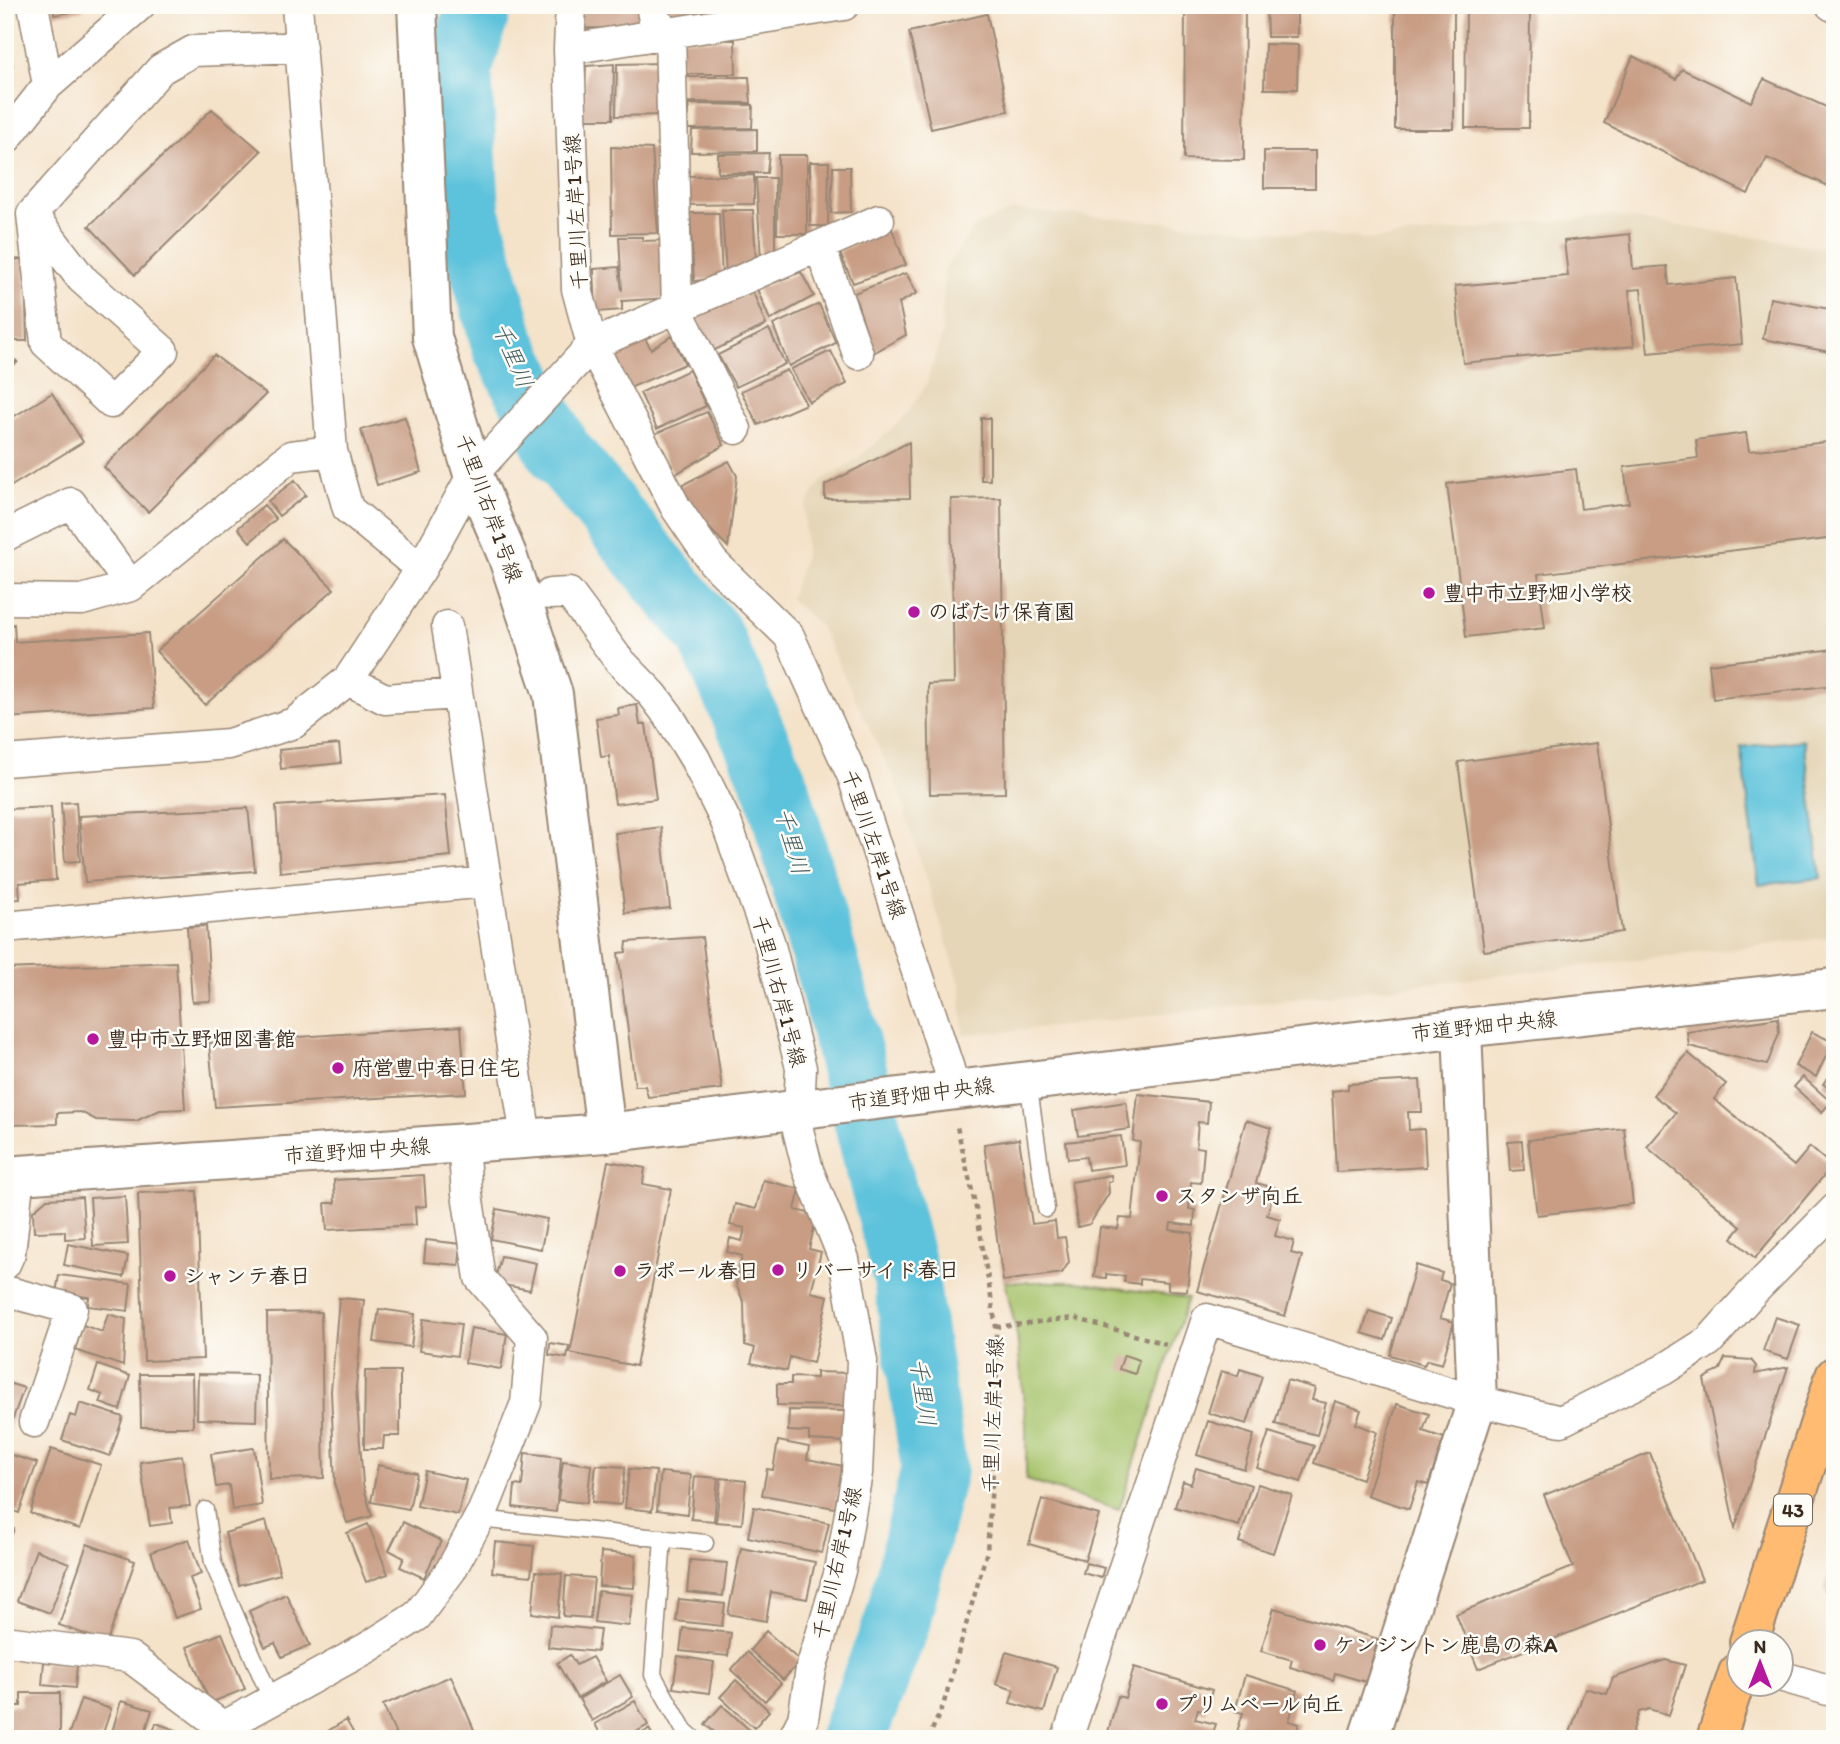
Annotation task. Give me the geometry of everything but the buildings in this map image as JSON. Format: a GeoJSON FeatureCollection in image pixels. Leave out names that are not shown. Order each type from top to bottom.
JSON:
{"type":"FeatureCollection","features":[{"type":"Feature","properties":{"kind":"main road","name":"43"},"geometry":{"type":"LineString","coordinates":[[1754,1628],[1835,1376]]}},
{"type":"Feature","properties":{"kind":"main road"},"geometry":{"type":"LineString","coordinates":[[1716,1739],[1730,1698]]}},
{"type":"Feature","properties":{"kind":"street"},"geometry":{"type":"LineString","coordinates":[[33,5],[48,85]]}},
{"type":"Feature","properties":{"kind":"street"},"geometry":{"type":"LineString","coordinates":[[5,140],[48,85],[140,5]]}},
{"type":"Feature","properties":{"kind":"street"},"geometry":{"type":"LineString","coordinates":[[298,5],[332,452],[348,509],[421,569]]}},
{"type":"Feature","properties":{"kind":"street","name":"千里川右岸1号線"},"geometry":{"type":"LineString","coordinates":[[417,5],[432,337],[483,464],[507,555],[552,694],[606,1133]]}},
{"type":"Feature","properties":{"kind":"street","name":"千里川左岸1号線"},"geometry":{"type":"LineString","coordinates":[[571,5],[569,49],[577,289],[584,353],[676,508],[713,562],[789,636],[853,777],[949,1069],[944,1091]]}},
{"type":"Feature","properties":{"kind":"street"},"geometry":{"type":"LineString","coordinates":[[651,5],[654,20],[670,34],[677,309],[736,429]]}},
{"type":"Feature","properties":{"kind":"street"},"geometry":{"type":"LineString","coordinates":[[569,49],[833,6]]}},
{"type":"Feature","properties":{"kind":"street"},"geometry":{"type":"LineString","coordinates":[[32,214],[81,278],[163,351],[111,403],[46,343],[32,214],[161,69],[192,51],[301,47]]}},
{"type":"Feature","properties":{"kind":"street"},"geometry":{"type":"LineString","coordinates":[[5,761],[229,744],[293,723],[348,680],[421,569],[483,464],[584,353],[879,220]]}},
{"type":"Feature","properties":{"kind":"street"},"geometry":{"type":"LineString","coordinates":[[820,247],[858,354]]}},
{"type":"Feature","properties":{"kind":"street"},"geometry":{"type":"LineString","coordinates":[[5,599],[82,600],[131,586],[292,456],[332,452]]}},
{"type":"Feature","properties":{"kind":"street"},"geometry":{"type":"LineString","coordinates":[[5,536],[71,503],[131,586]]}},
{"type":"Feature","properties":{"kind":"street","name":"千里川右岸1号線"},"geometry":{"type":"LineString","coordinates":[[551,594],[569,593],[575,598],[587,620],[618,659],[653,695],[695,759],[726,822],[769,941],[801,1068],[809,1108],[798,1129],[808,1170],[844,1259],[862,1361],[857,1473],[839,1571],[811,1669],[803,1719],[793,1739]]}},
{"type":"Feature","properties":{"kind":"street"},"geometry":{"type":"LineString","coordinates":[[447,626],[526,1138]]}},
{"type":"Feature","properties":{"kind":"street"},"geometry":{"type":"LineString","coordinates":[[348,680],[385,699],[457,694]]}},
{"type":"Feature","properties":{"kind":"street"},"geometry":{"type":"LineString","coordinates":[[5,927],[487,882]]}},
{"type":"Feature","properties":{"kind":"street","name":"市道野畑中央線"},"geometry":{"type":"LineString","coordinates":[[12,1175],[606,1133],[1461,1028],[1835,988]]}},
{"type":"Feature","properties":{"kind":"street"},"geometry":{"type":"LineString","coordinates":[[1368,1739],[1477,1401],[1461,1028]]}},
{"type":"Feature","properties":{"kind":"street"},"geometry":{"type":"LineString","coordinates":[[5,1641],[130,1657],[219,1733],[367,1648],[417,1616],[451,1570],[479,1519],[526,1403],[532,1338],[480,1279],[467,1194],[463,1143]]}},
{"type":"Feature","properties":{"kind":"street"},"geometry":{"type":"LineString","coordinates":[[5,1264],[10,1252],[12,1175]]}},
{"type":"Feature","properties":{"kind":"street"},"geometry":{"type":"LineString","coordinates":[[1067,1739],[1207,1319],[1477,1401],[1561,1421],[1663,1370],[1709,1341],[1835,1209]]}},
{"type":"Feature","properties":{"kind":"street"},"geometry":{"type":"LineString","coordinates":[[5,1291],[72,1309],[34,1423]]}},
{"type":"Feature","properties":{"kind":"street"},"geometry":{"type":"LineString","coordinates":[[1794,1680],[1835,1692]]}},
{"type":"Feature","properties":{"kind":"lane"},"geometry":{"type":"LineString","coordinates":[[1028,1081],[1046,1209]]}},
{"type":"Feature","properties":{"kind":"lane"},"geometry":{"type":"LineString","coordinates":[[205,1510],[214,1563],[272,1701]]}},
{"type":"Feature","properties":{"kind":"lane"},"geometry":{"type":"LineString","coordinates":[[479,1519],[705,1543]]}},
{"type":"Feature","properties":{"kind":"lane"},"geometry":{"type":"LineString","coordinates":[[663,1538],[653,1675],[684,1730],[695,1739]]}},
{"type":"Feature","properties":{"kind":"path","name":"千里川左岸1号線"},"geometry":{"type":"LineString","coordinates":[[928,1739],[943,1706],[987,1551],[997,1416],[996,1327],[976,1208],[955,1118],[944,1091]]}},
{"type":"Feature","properties":{"kind":"path"},"geometry":{"type":"LineString","coordinates":[[996,1327],[1074,1318],[1196,1352]]}},
{"type":"Feature","properties":{"kind":"shaded area","name":"豊中市立野畑小学校"},"geometry":{"type":"Polygon","coordinates":[[[1014,210],[1373,239],[1610,216],[1835,249],[1835,937],[1034,1029],[963,1034],[961,987],[895,781],[820,626],[790,599],[805,556],[805,506],[821,482],[861,456],[904,418],[926,385],[942,335],[944,270],[975,226],[1014,210]]]}},
{"type":"Feature","properties":{"kind":"green space"},"geometry":{"type":"Polygon","coordinates":[[[1005,1282],[1076,1282],[1188,1298],[1119,1510],[1026,1480],[1026,1424],[1017,1335],[1005,1282]]]}},
{"type":"Feature","properties":{"kind":"water"},"geometry":{"type":"Polygon","coordinates":[[[1804,740],[1821,878],[1759,885],[1741,747],[1804,740]]]}},
{"type":"Feature","properties":{"kind":"waterway","name":"千里川"},"geometry":{"type":"LineString","coordinates":[[479,5],[459,71],[467,211],[504,345],[558,450],[709,634],[777,788],[834,991],[906,1278],[934,1469],[897,1623],[852,1739]]}},
{"type":"Feature","properties":{"kind":"place","name":"豊中市立野畑小学校"},"geometry":{"type":"Point","coordinates":[1429,593]}},
{"type":"Feature","properties":{"kind":"place","name":"のばたけ保育園"},"geometry":{"type":"Point","coordinates":[914,612]}},
{"type":"Feature","properties":{"kind":"place","name":"豊中市立野畑図書館"},"geometry":{"type":"Point","coordinates":[93,1039]}},
{"type":"Feature","properties":{"kind":"place","name":"府営豊中春日住宅"},"geometry":{"type":"Point","coordinates":[338,1068]}},
{"type":"Feature","properties":{"kind":"place","name":"スタンザ向丘"},"geometry":{"type":"Point","coordinates":[1162,1196]}},
{"type":"Feature","properties":{"kind":"place","name":"リバーサイド春日"},"geometry":{"type":"Point","coordinates":[778,1270]}},
{"type":"Feature","properties":{"kind":"place","name":"ラポール春日"},"geometry":{"type":"Point","coordinates":[620,1271]}},
{"type":"Feature","properties":{"kind":"place","name":"シャンテ春日"},"geometry":{"type":"Point","coordinates":[170,1276]}},
{"type":"Feature","properties":{"kind":"place","name":"ケンジントン鹿島の森A"},"geometry":{"type":"Point","coordinates":[1320,1645]}},
{"type":"Feature","properties":{"kind":"place","name":"プリムベール向丘"},"geometry":{"type":"Point","coordinates":[1162,1704]}}]}
